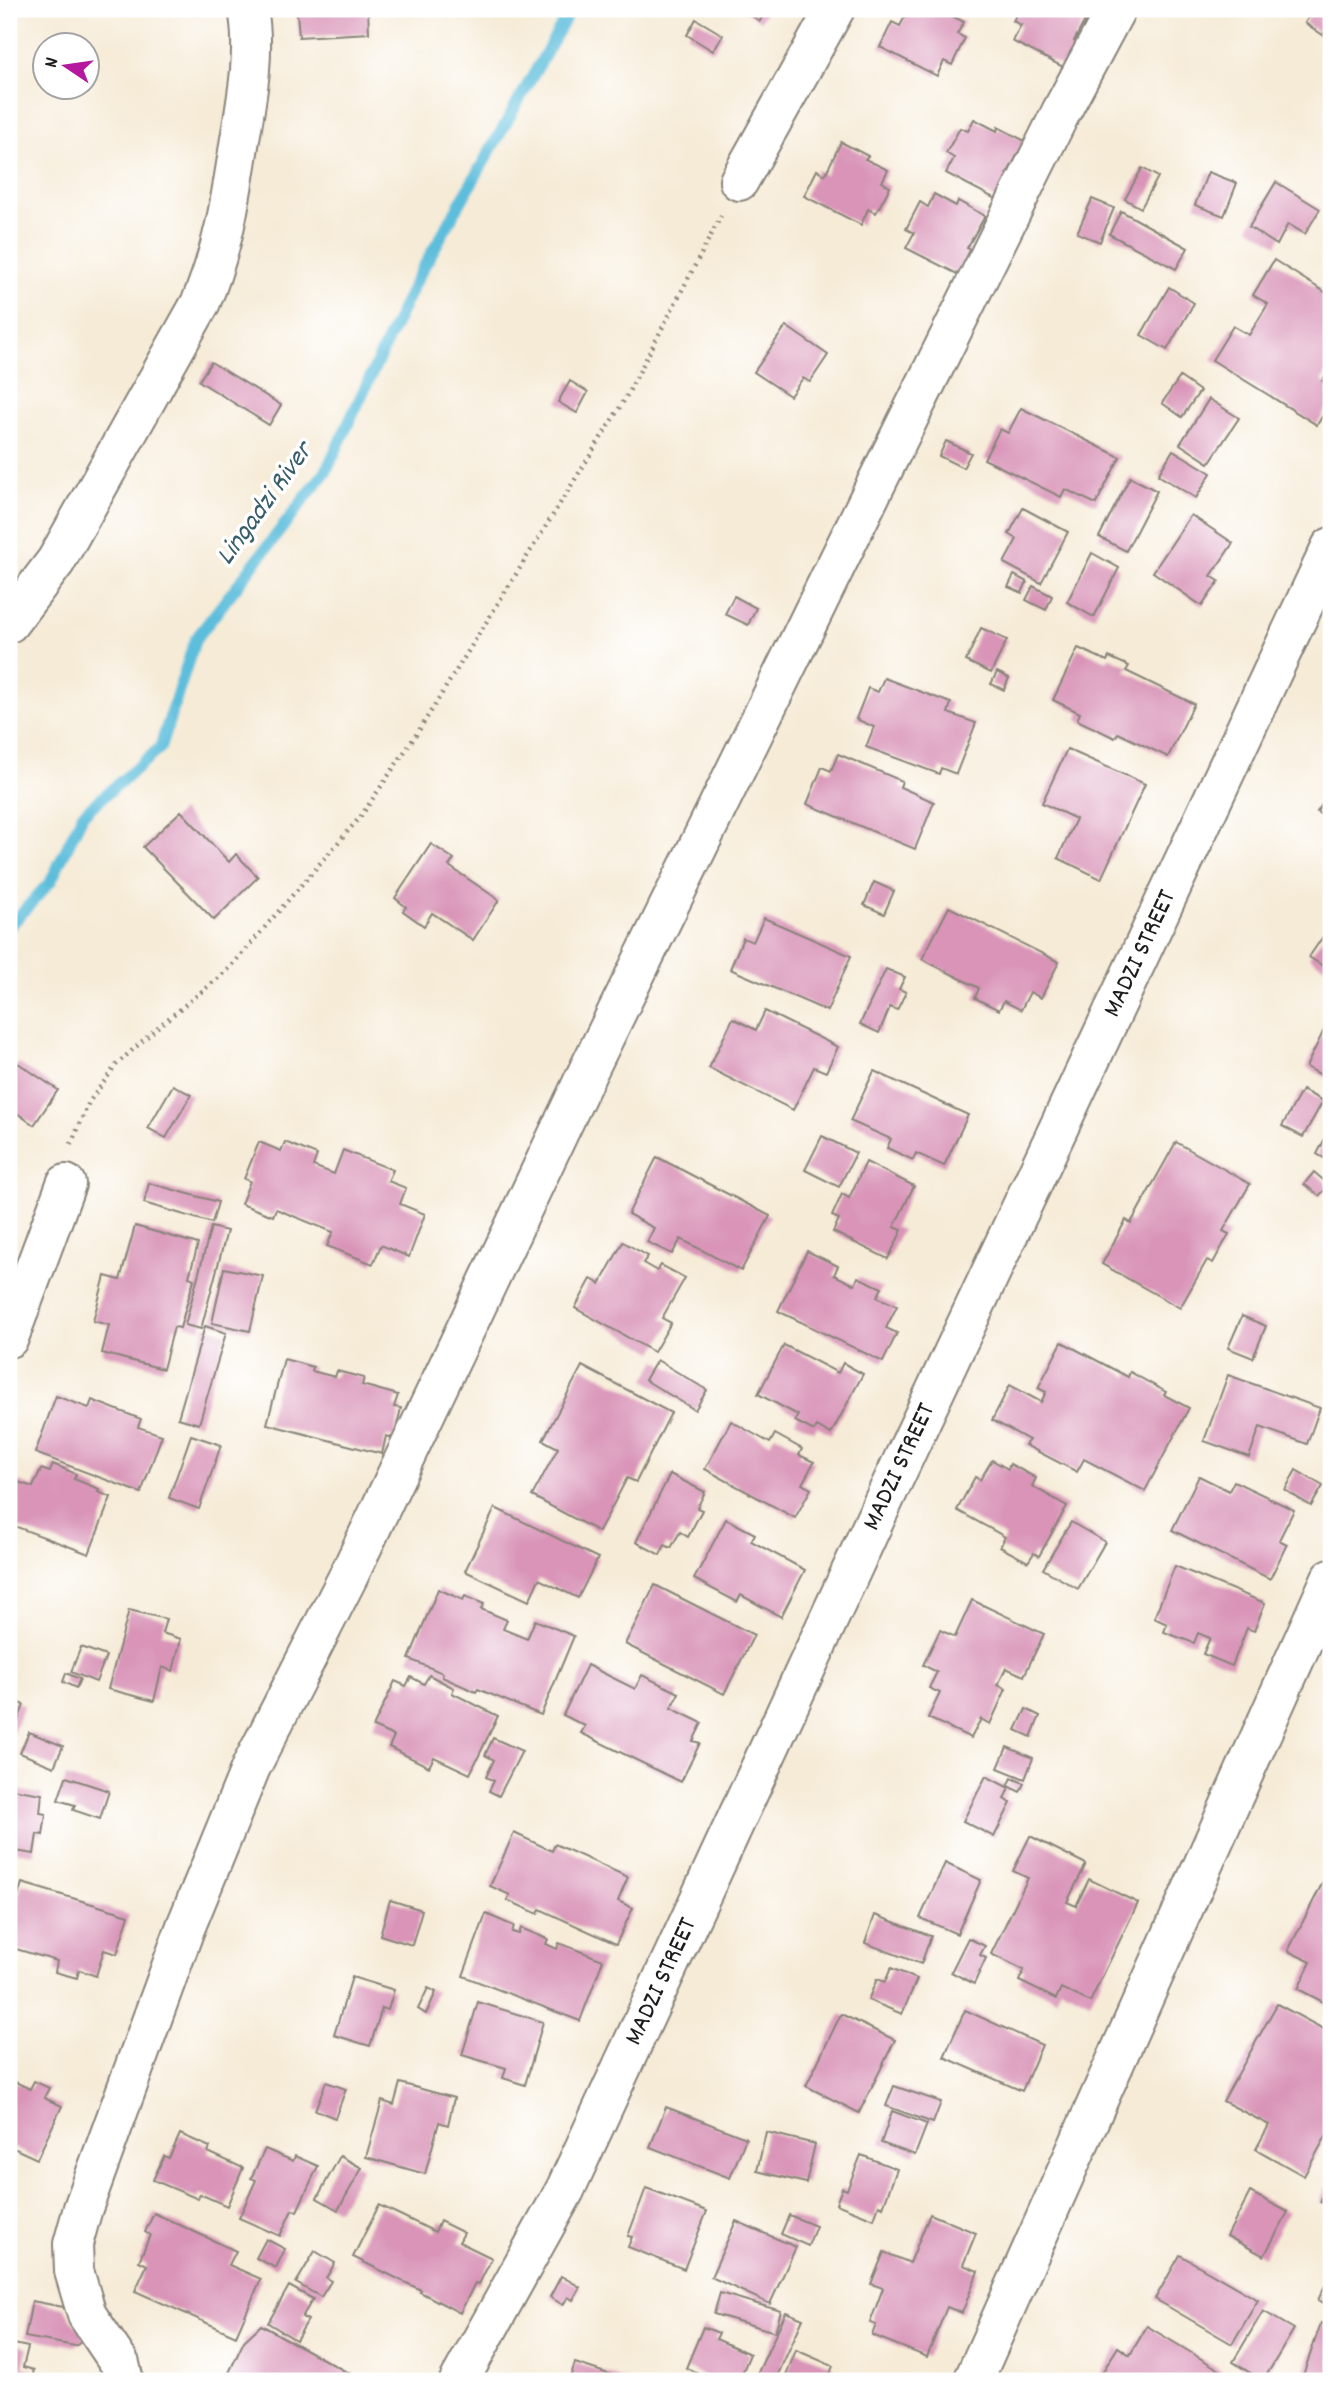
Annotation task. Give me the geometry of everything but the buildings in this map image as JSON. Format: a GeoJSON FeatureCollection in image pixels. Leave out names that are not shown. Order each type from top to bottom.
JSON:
{"type":"FeatureCollection","features":[{"type":"Feature","properties":{"kind":"street"},"geometry":{"type":"LineString","coordinates":[[9,623],[56,561],[201,302],[216,265],[227,222],[246,103],[250,54],[248,9]]}},
{"type":"Feature","properties":{"kind":"street"},"geometry":{"type":"LineString","coordinates":[[739,181],[835,9]]}},
{"type":"Feature","properties":{"kind":"street"},"geometry":{"type":"LineString","coordinates":[[124,2381],[120,2364],[87,2315],[74,2271],[73,2244],[83,2208],[182,1938],[246,1779],[349,1575],[587,1073],[872,492],[1061,112],[1116,9]]}},
{"type":"Feature","properties":{"kind":"street","name":"MADZI STREET"},"geometry":{"type":"LineString","coordinates":[[459,2381],[565,2190],[883,1502],[1331,547]]}},
{"type":"Feature","properties":{"kind":"street"},"geometry":{"type":"LineString","coordinates":[[9,1339],[66,1184]]}},
{"type":"Feature","properties":{"kind":"street"},"geometry":{"type":"LineString","coordinates":[[973,2381],[1331,1578]]}},
{"type":"Feature","properties":{"kind":"path"},"geometry":{"type":"LineString","coordinates":[[66,1184],[70,1146],[89,1102],[117,1064],[227,971],[361,816],[418,732],[625,400],[739,181]]}},
{"type":"Feature","properties":{"kind":"waterway","name":"Lingadzi River"},"geometry":{"type":"LineString","coordinates":[[9,927],[51,881],[83,814],[160,748],[195,640],[326,471],[415,282],[571,9]]}}]}
